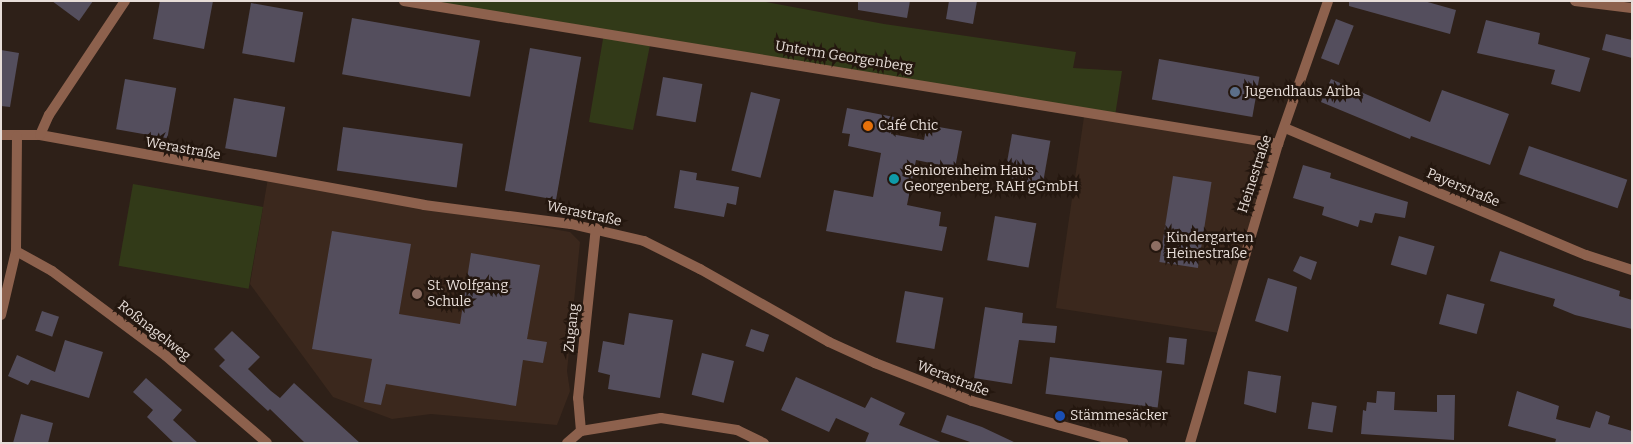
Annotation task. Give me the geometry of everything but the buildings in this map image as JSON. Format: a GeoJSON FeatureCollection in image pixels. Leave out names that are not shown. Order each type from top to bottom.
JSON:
{"type":"FeatureCollection","features":[{"type":"Feature","properties":{"kind":"street"},"geometry":{"type":"LineString","coordinates":[[40,136],[49,115],[125,1]]}},
{"type":"Feature","properties":{"kind":"street","name":"Unterm Georgenberg"},"geometry":{"type":"LineString","coordinates":[[404,1],[1278,144]]}},
{"type":"Feature","properties":{"kind":"street","name":"Heinestraße"},"geometry":{"type":"LineString","coordinates":[[1190,443],[1278,144],[1328,1]]}},
{"type":"Feature","properties":{"kind":"street"},"geometry":{"type":"LineString","coordinates":[[1575,1],[1632,8]]}},
{"type":"Feature","properties":{"kind":"street","name":"Payerstraße"},"geometry":{"type":"LineString","coordinates":[[1285,128],[1586,255],[1632,270]]}},
{"type":"Feature","properties":{"kind":"street","name":"Werastraße"},"geometry":{"type":"LineString","coordinates":[[1,135],[40,136],[424,205],[596,228],[644,242],[670,253],[829,342],[935,388],[1031,420],[1124,443]]}},
{"type":"Feature","properties":{"kind":"street"},"geometry":{"type":"LineString","coordinates":[[1,315],[16,252],[17,136]]}},
{"type":"Feature","properties":{"kind":"street","name":"Zugang"},"geometry":{"type":"LineString","coordinates":[[580,431],[578,398],[596,228]]}},
{"type":"Feature","properties":{"kind":"street","name":"Roßnagelweg"},"geometry":{"type":"LineString","coordinates":[[16,252],[52,270],[166,356],[267,443]]}},
{"type":"Feature","properties":{"kind":"street"},"geometry":{"type":"LineString","coordinates":[[567,443],[580,431],[661,418],[737,430],[764,443]]}},
{"type":"Feature","properties":{"kind":"shaded area","name":"Kindergarten Heinestraße"},"geometry":{"type":"Polygon","coordinates":[[[1085,110],[1278,144],[1219,333],[1056,308],[1085,110]]]}},
{"type":"Feature","properties":{"kind":"shaded area","name":"St. Wolfgang Schule"},"geometry":{"type":"Polygon","coordinates":[[[268,178],[570,232],[580,242],[567,371],[570,391],[557,425],[431,414],[392,419],[333,397],[250,284],[268,178]]]}},
{"type":"Feature","properties":{"kind":"green space"},"geometry":{"type":"Polygon","coordinates":[[[404,1],[760,1],[884,24],[1076,52],[1073,68],[1122,71],[1115,116],[651,40],[633,130],[589,122],[604,33],[404,1]]]}},
{"type":"Feature","properties":{"kind":"green space"},"geometry":{"type":"Polygon","coordinates":[[[133,184],[263,207],[249,289],[119,266],[133,184]]]}},
{"type":"Feature","properties":{"kind":"place","name":"Jugendhaus Ariba"},"geometry":{"type":"Point","coordinates":[1235,92]}},
{"type":"Feature","properties":{"kind":"place","name":"Café Chic"},"geometry":{"type":"Point","coordinates":[868,126]}},
{"type":"Feature","properties":{"kind":"place","name":"Seniorenheim Haus Georgenberg, RAH gGmbH"},"geometry":{"type":"Point","coordinates":[894,179]}},
{"type":"Feature","properties":{"kind":"place","name":"Kindergarten Heinestraße"},"geometry":{"type":"Point","coordinates":[1156,246]}},
{"type":"Feature","properties":{"kind":"place","name":"St. Wolfgang Schule"},"geometry":{"type":"Point","coordinates":[417,294]}},
{"type":"Feature","properties":{"kind":"place","name":"Stämmesäcker"},"geometry":{"type":"Point","coordinates":[1060,416]}}]}
